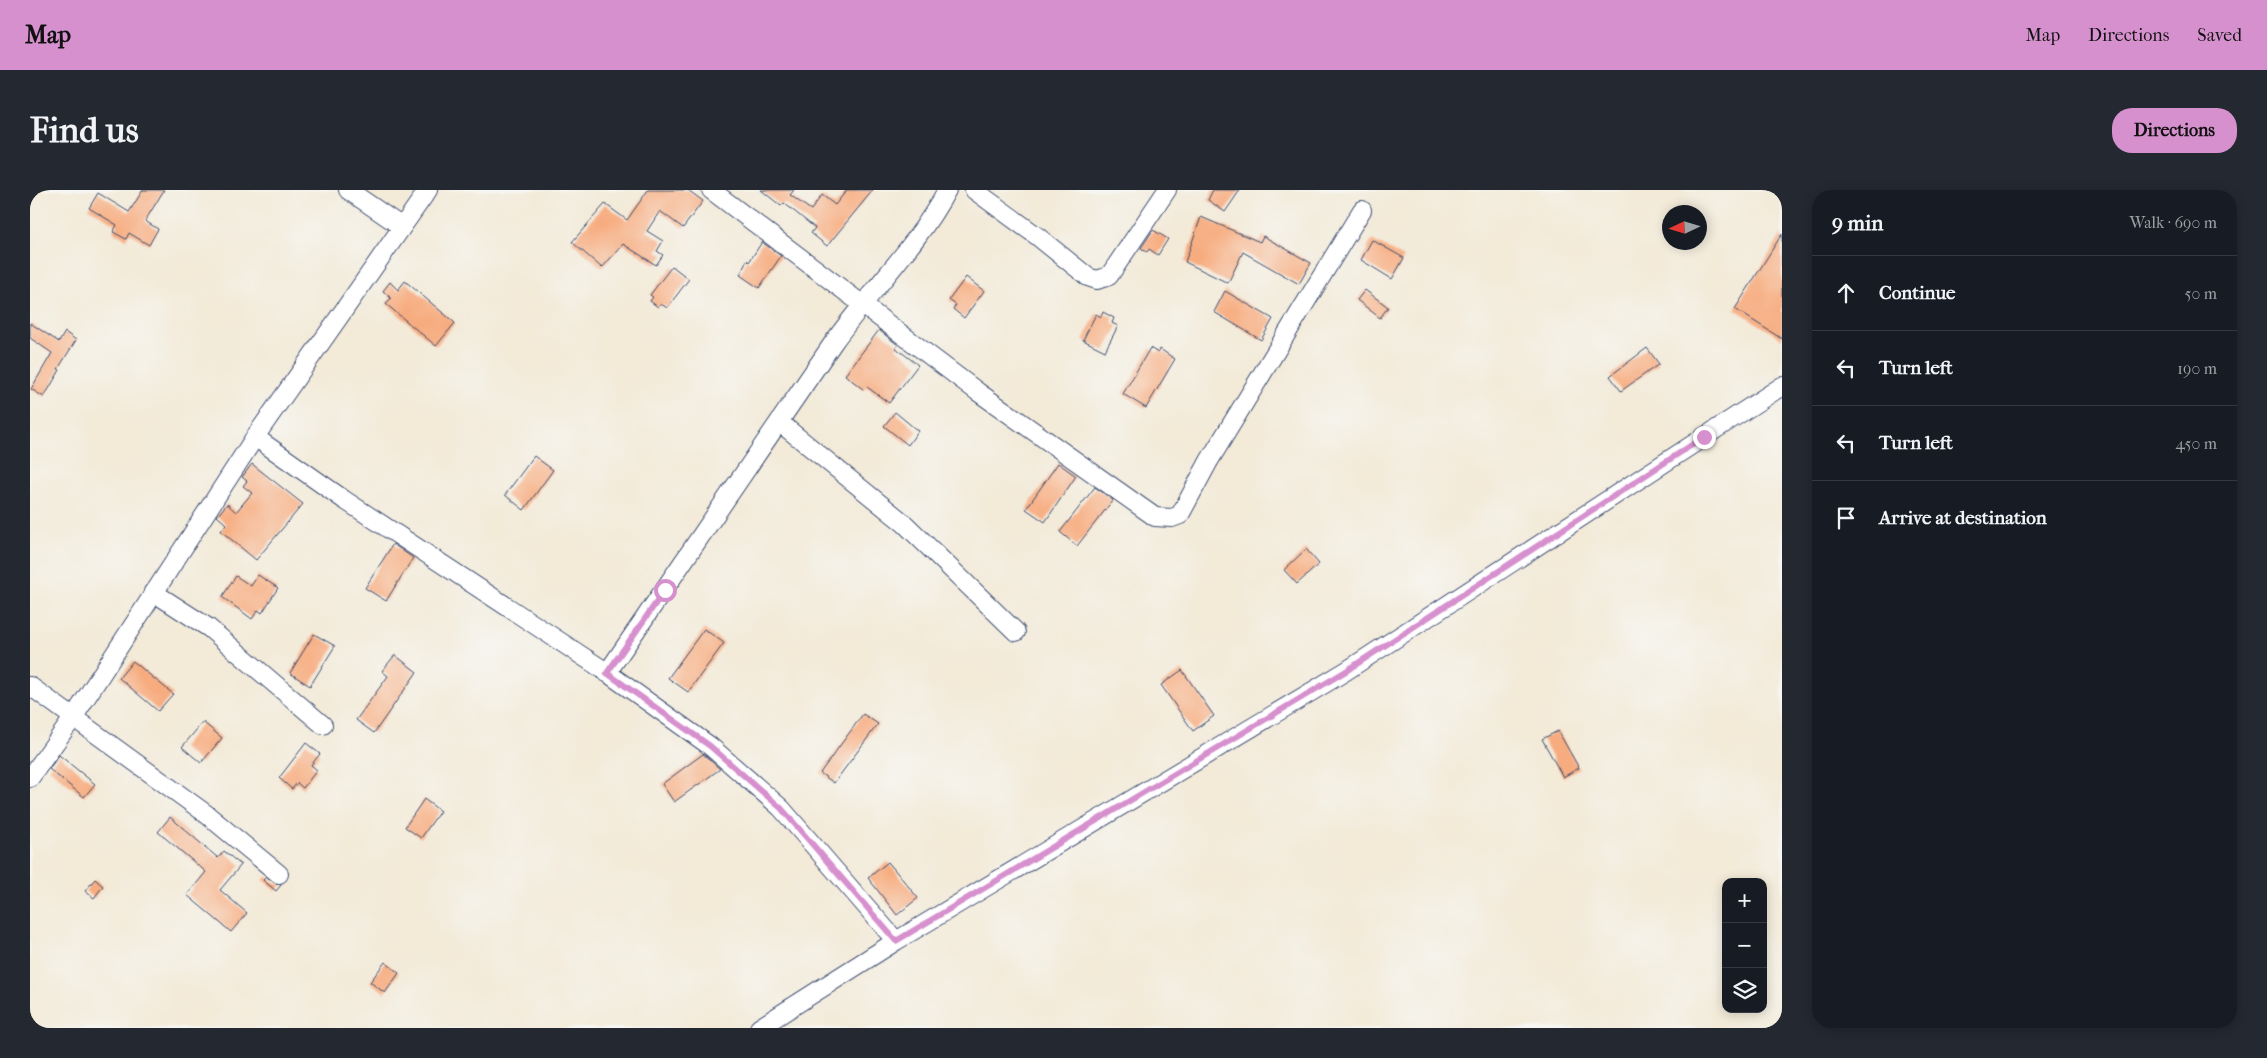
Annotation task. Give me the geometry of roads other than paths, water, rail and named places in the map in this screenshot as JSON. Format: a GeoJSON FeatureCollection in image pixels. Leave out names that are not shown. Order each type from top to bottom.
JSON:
{"type":"FeatureCollection","features":[{"type":"Feature","properties":{"kind":"street"},"geometry":{"type":"LineString","coordinates":[[348,190],[402,227]]}},
{"type":"Feature","properties":{"kind":"street"},"geometry":{"type":"LineString","coordinates":[[30,778],[73,718],[254,437],[428,190]]}},
{"type":"Feature","properties":{"kind":"street"},"geometry":{"type":"LineString","coordinates":[[712,190],[978,392],[1155,517],[1172,518],[1180,515],[1209,461],[1362,210]]}},
{"type":"Feature","properties":{"kind":"street"},"geometry":{"type":"LineString","coordinates":[[607,673],[861,305],[900,261],[947,190]]}},
{"type":"Feature","properties":{"kind":"street"},"geometry":{"type":"LineString","coordinates":[[980,192],[1088,277],[1098,280],[1109,276],[1167,190]]}},
{"type":"Feature","properties":{"kind":"street"},"geometry":{"type":"LineString","coordinates":[[759,1028],[896,941],[1346,671],[1782,386]]}},
{"type":"Feature","properties":{"kind":"street"},"geometry":{"type":"LineString","coordinates":[[779,422],[905,524],[1016,632]]}},
{"type":"Feature","properties":{"kind":"street"},"geometry":{"type":"LineString","coordinates":[[254,437],[342,499],[607,673],[710,746],[781,808],[896,941]]}},
{"type":"Feature","properties":{"kind":"street"},"geometry":{"type":"LineString","coordinates":[[154,592],[209,628],[323,725]]}},
{"type":"Feature","properties":{"kind":"street"},"geometry":{"type":"LineString","coordinates":[[30,686],[205,813],[279,874]]}}]}
